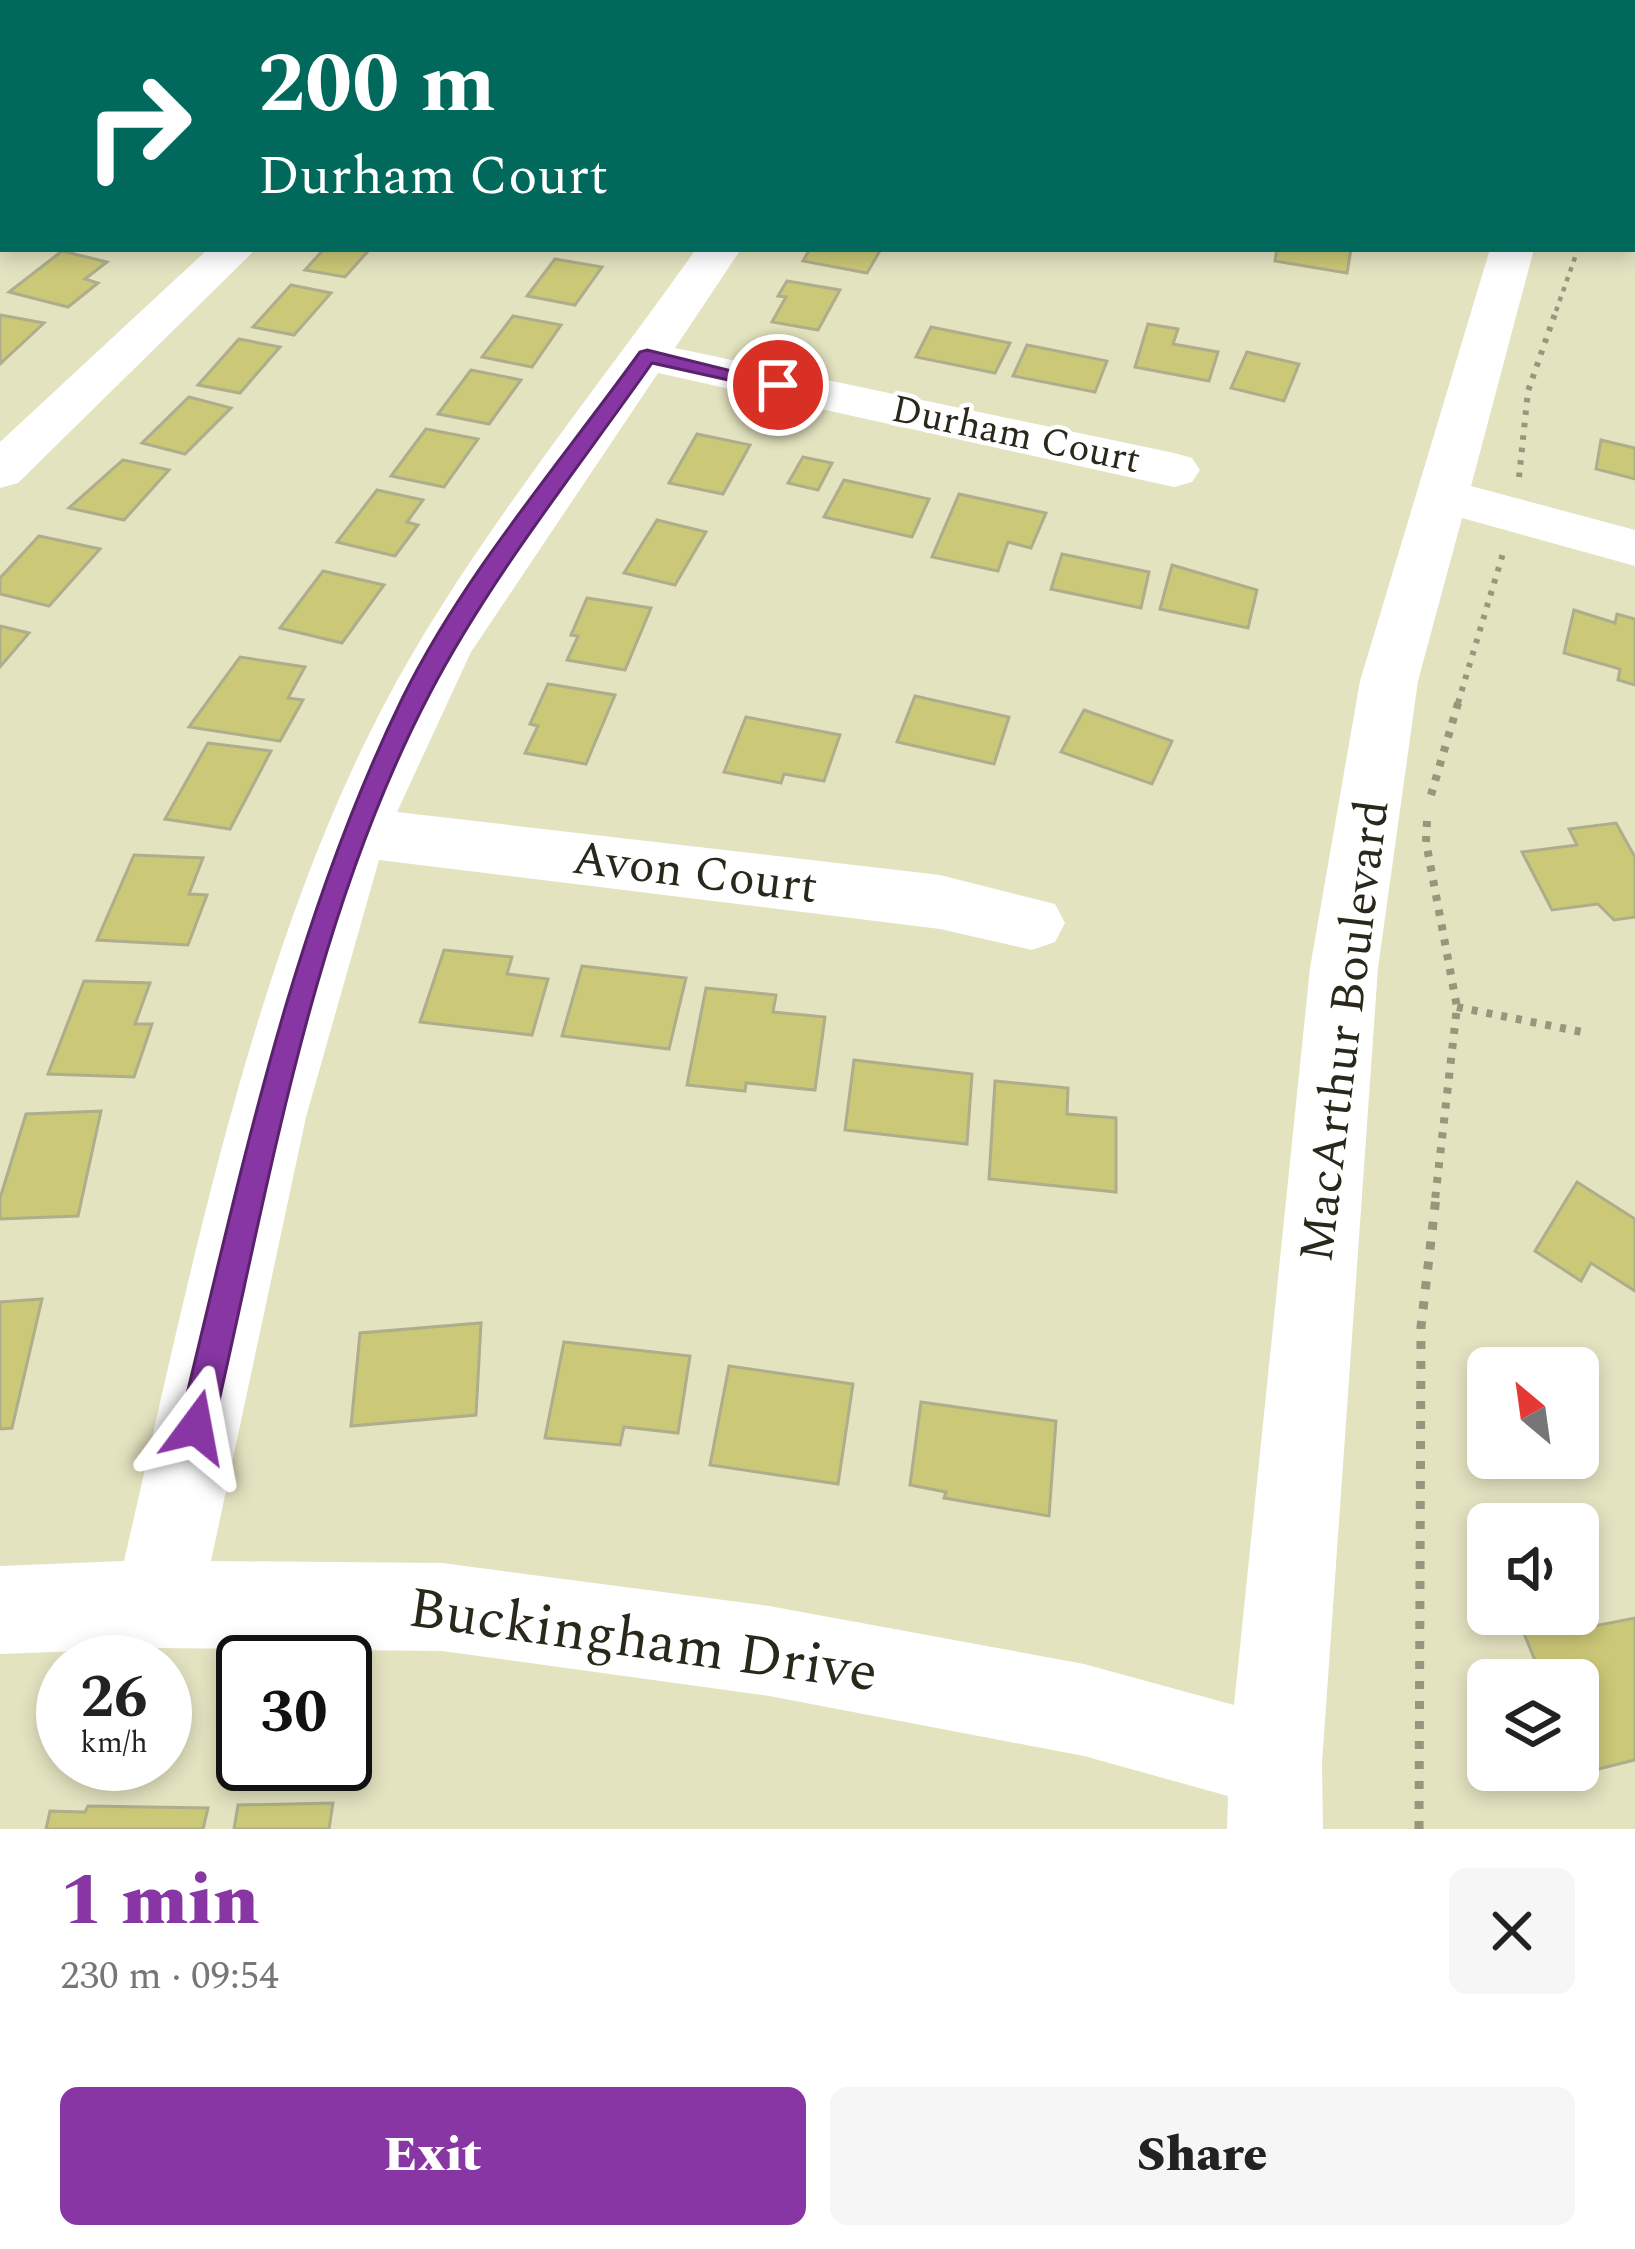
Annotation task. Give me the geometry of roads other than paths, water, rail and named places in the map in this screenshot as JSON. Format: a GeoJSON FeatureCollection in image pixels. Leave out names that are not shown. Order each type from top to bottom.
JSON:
{"type":"FeatureCollection","features":[{"type":"Feature","properties":{"kind":"street"},"geometry":{"type":"LineString","coordinates":[[0,471],[231,252]]}},
{"type":"Feature","properties":{"kind":"street"},"geometry":{"type":"LineString","coordinates":[[158,1604],[298,998],[356,832],[416,695],[447,643],[716,252]]}},
{"type":"Feature","properties":{"kind":"street","name":"MacArthur Boulevard"},"geometry":{"type":"LineString","coordinates":[[1275,1796],[1344,968],[1389,681],[1510,252]]}},
{"type":"Feature","properties":{"kind":"street","name":"Durham Court"},"geometry":{"type":"LineString","coordinates":[[647,356],[1174,470]]}},
{"type":"Feature","properties":{"kind":"street"},"geometry":{"type":"LineString","coordinates":[[1441,495],[1635,548]]}},
{"type":"Feature","properties":{"kind":"street","name":"Avon Court"},"geometry":{"type":"LineString","coordinates":[[356,832],[940,902],[1032,922]]}},
{"type":"Feature","properties":{"kind":"street","name":"Buckingham Drive"},"geometry":{"type":"LineString","coordinates":[[0,1610],[158,1604],[442,1607],[769,1651],[1084,1710],[1275,1796]]}}]}
